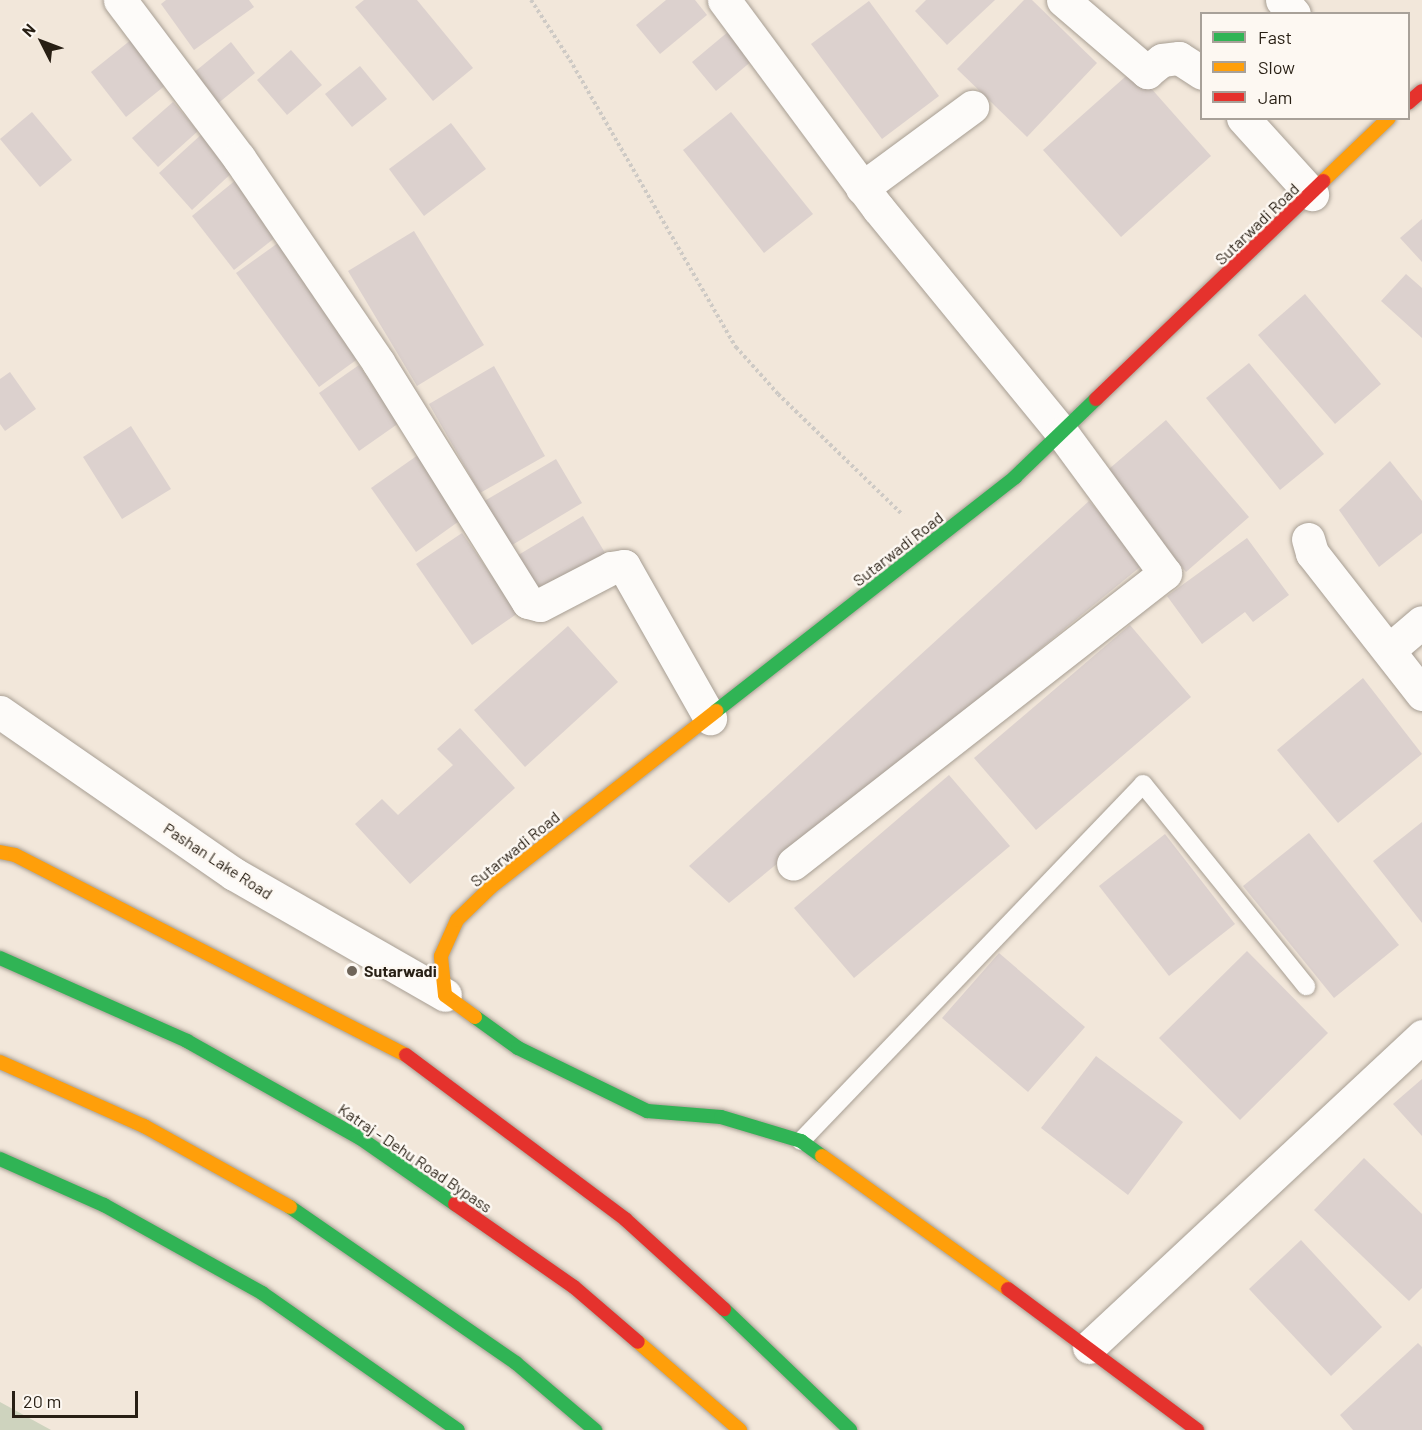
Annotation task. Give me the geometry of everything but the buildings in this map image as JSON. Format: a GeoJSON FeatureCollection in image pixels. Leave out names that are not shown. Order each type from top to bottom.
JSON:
{"type":"FeatureCollection","features":[{"type":"Feature","properties":{"kind":"main road"},"geometry":{"type":"LineString","coordinates":[[1410,101],[1422,91]]}},
{"type":"Feature","properties":{"kind":"main road","name":"Sutarwadi Road"},"geometry":{"type":"LineString","coordinates":[[445,994],[441,956],[457,920],[491,887],[710,718],[1015,477],[1388,120]]}},
{"type":"Feature","properties":{"kind":"main road"},"geometry":{"type":"LineString","coordinates":[[0,852],[15,855],[411,1058],[625,1219],[802,1380],[850,1430]]}},
{"type":"Feature","properties":{"kind":"main road","name":"Katraj - Dehu Road Bypass"},"geometry":{"type":"LineString","coordinates":[[0,958],[187,1041],[360,1138],[574,1287],[740,1430]]}},
{"type":"Feature","properties":{"kind":"main road"},"geometry":{"type":"LineString","coordinates":[[445,994],[518,1048],[647,1111],[721,1117],[801,1141],[1089,1347],[1197,1430]]}},
{"type":"Feature","properties":{"kind":"main road"},"geometry":{"type":"LineString","coordinates":[[0,1062],[144,1126],[309,1218],[516,1363],[595,1430]]}},
{"type":"Feature","properties":{"kind":"main road"},"geometry":{"type":"LineString","coordinates":[[0,1159],[104,1205],[262,1293],[458,1430]]}},
{"type":"Feature","properties":{"kind":"street"},"geometry":{"type":"LineString","coordinates":[[120,0],[239,158],[372,352],[528,602],[540,605],[611,568],[624,566],[710,718]]}},
{"type":"Feature","properties":{"kind":"street"},"geometry":{"type":"LineString","coordinates":[[724,0],[862,188],[1062,433],[1165,573],[793,864]]}},
{"type":"Feature","properties":{"kind":"street"},"geometry":{"type":"LineString","coordinates":[[1063,0],[1147,72],[1162,60],[1179,58],[1200,72]]}},
{"type":"Feature","properties":{"kind":"street"},"geometry":{"type":"LineString","coordinates":[[1282,0],[1292,12]]}},
{"type":"Feature","properties":{"kind":"street"},"geometry":{"type":"LineString","coordinates":[[862,188],[972,107]]}},
{"type":"Feature","properties":{"kind":"street"},"geometry":{"type":"LineString","coordinates":[[1245,120],[1312,194]]}},
{"type":"Feature","properties":{"kind":"street"},"geometry":{"type":"LineString","coordinates":[[1308,539],[1312,553],[1422,694]]}},
{"type":"Feature","properties":{"kind":"street"},"geometry":{"type":"LineString","coordinates":[[1389,650],[1422,622]]}},
{"type":"Feature","properties":{"kind":"street","name":"Pashan Lake Road"},"geometry":{"type":"LineString","coordinates":[[0,712],[234,874],[445,994]]}},
{"type":"Feature","properties":{"kind":"street"},"geometry":{"type":"LineString","coordinates":[[1089,1347],[1422,1036]]}},
{"type":"Feature","properties":{"kind":"lane"},"geometry":{"type":"LineString","coordinates":[[801,1141],[1143,784],[1306,986]]}},
{"type":"Feature","properties":{"kind":"path"},"geometry":{"type":"LineString","coordinates":[[531,0],[570,60],[736,347],[778,394],[932,543]]}},
{"type":"Feature","properties":{"kind":"green space"},"geometry":{"type":"Polygon","coordinates":[[[0,1402],[51,1430],[0,1430],[0,1402]]]}},
{"type":"Feature","properties":{"kind":"traffic: fast"},"geometry":{"type":"LineString","coordinates":[[716,711],[1015,477],[1096,399]]}},
{"type":"Feature","properties":{"kind":"traffic: fast"},"geometry":{"type":"LineString","coordinates":[[0,958],[187,1041],[360,1138],[455,1204]]}},
{"type":"Feature","properties":{"kind":"traffic: fast"},"geometry":{"type":"LineString","coordinates":[[475,1017],[518,1048],[647,1111],[721,1117],[801,1141],[822,1156]]}},
{"type":"Feature","properties":{"kind":"traffic: fast"},"geometry":{"type":"LineString","coordinates":[[0,1159],[104,1205],[262,1293],[458,1430]]}},
{"type":"Feature","properties":{"kind":"traffic: fast"},"geometry":{"type":"LineString","coordinates":[[290,1207],[516,1363],[595,1430]]}},
{"type":"Feature","properties":{"kind":"traffic: fast"},"geometry":{"type":"LineString","coordinates":[[724,1309],[850,1430]]}},
{"type":"Feature","properties":{"kind":"traffic: slow"},"geometry":{"type":"LineString","coordinates":[[1323,181],[1387,120]]}},
{"type":"Feature","properties":{"kind":"traffic: slow"},"geometry":{"type":"LineString","coordinates":[[475,1017],[445,995],[441,956],[457,920],[491,887],[716,711]]}},
{"type":"Feature","properties":{"kind":"traffic: slow"},"geometry":{"type":"LineString","coordinates":[[0,852],[15,855],[406,1055]]}},
{"type":"Feature","properties":{"kind":"traffic: slow"},"geometry":{"type":"LineString","coordinates":[[0,1062],[144,1126],[290,1207]]}},
{"type":"Feature","properties":{"kind":"traffic: slow"},"geometry":{"type":"LineString","coordinates":[[822,1156],[1008,1289]]}},
{"type":"Feature","properties":{"kind":"traffic: slow"},"geometry":{"type":"LineString","coordinates":[[638,1342],[740,1430]]}},
{"type":"Feature","properties":{"kind":"traffic: jam"},"geometry":{"type":"LineString","coordinates":[[1410,101],[1422,91]]}},
{"type":"Feature","properties":{"kind":"traffic: jam"},"geometry":{"type":"LineString","coordinates":[[1096,399],[1323,181]]}},
{"type":"Feature","properties":{"kind":"traffic: jam"},"geometry":{"type":"LineString","coordinates":[[406,1055],[625,1219],[724,1309]]}},
{"type":"Feature","properties":{"kind":"traffic: jam"},"geometry":{"type":"LineString","coordinates":[[455,1204],[574,1287],[638,1342]]}},
{"type":"Feature","properties":{"kind":"traffic: jam"},"geometry":{"type":"LineString","coordinates":[[1008,1289],[1197,1430]]}},
{"type":"Feature","properties":{"kind":"place","name":"Sutarwadi"},"geometry":{"type":"Point","coordinates":[352,971]}}]}
